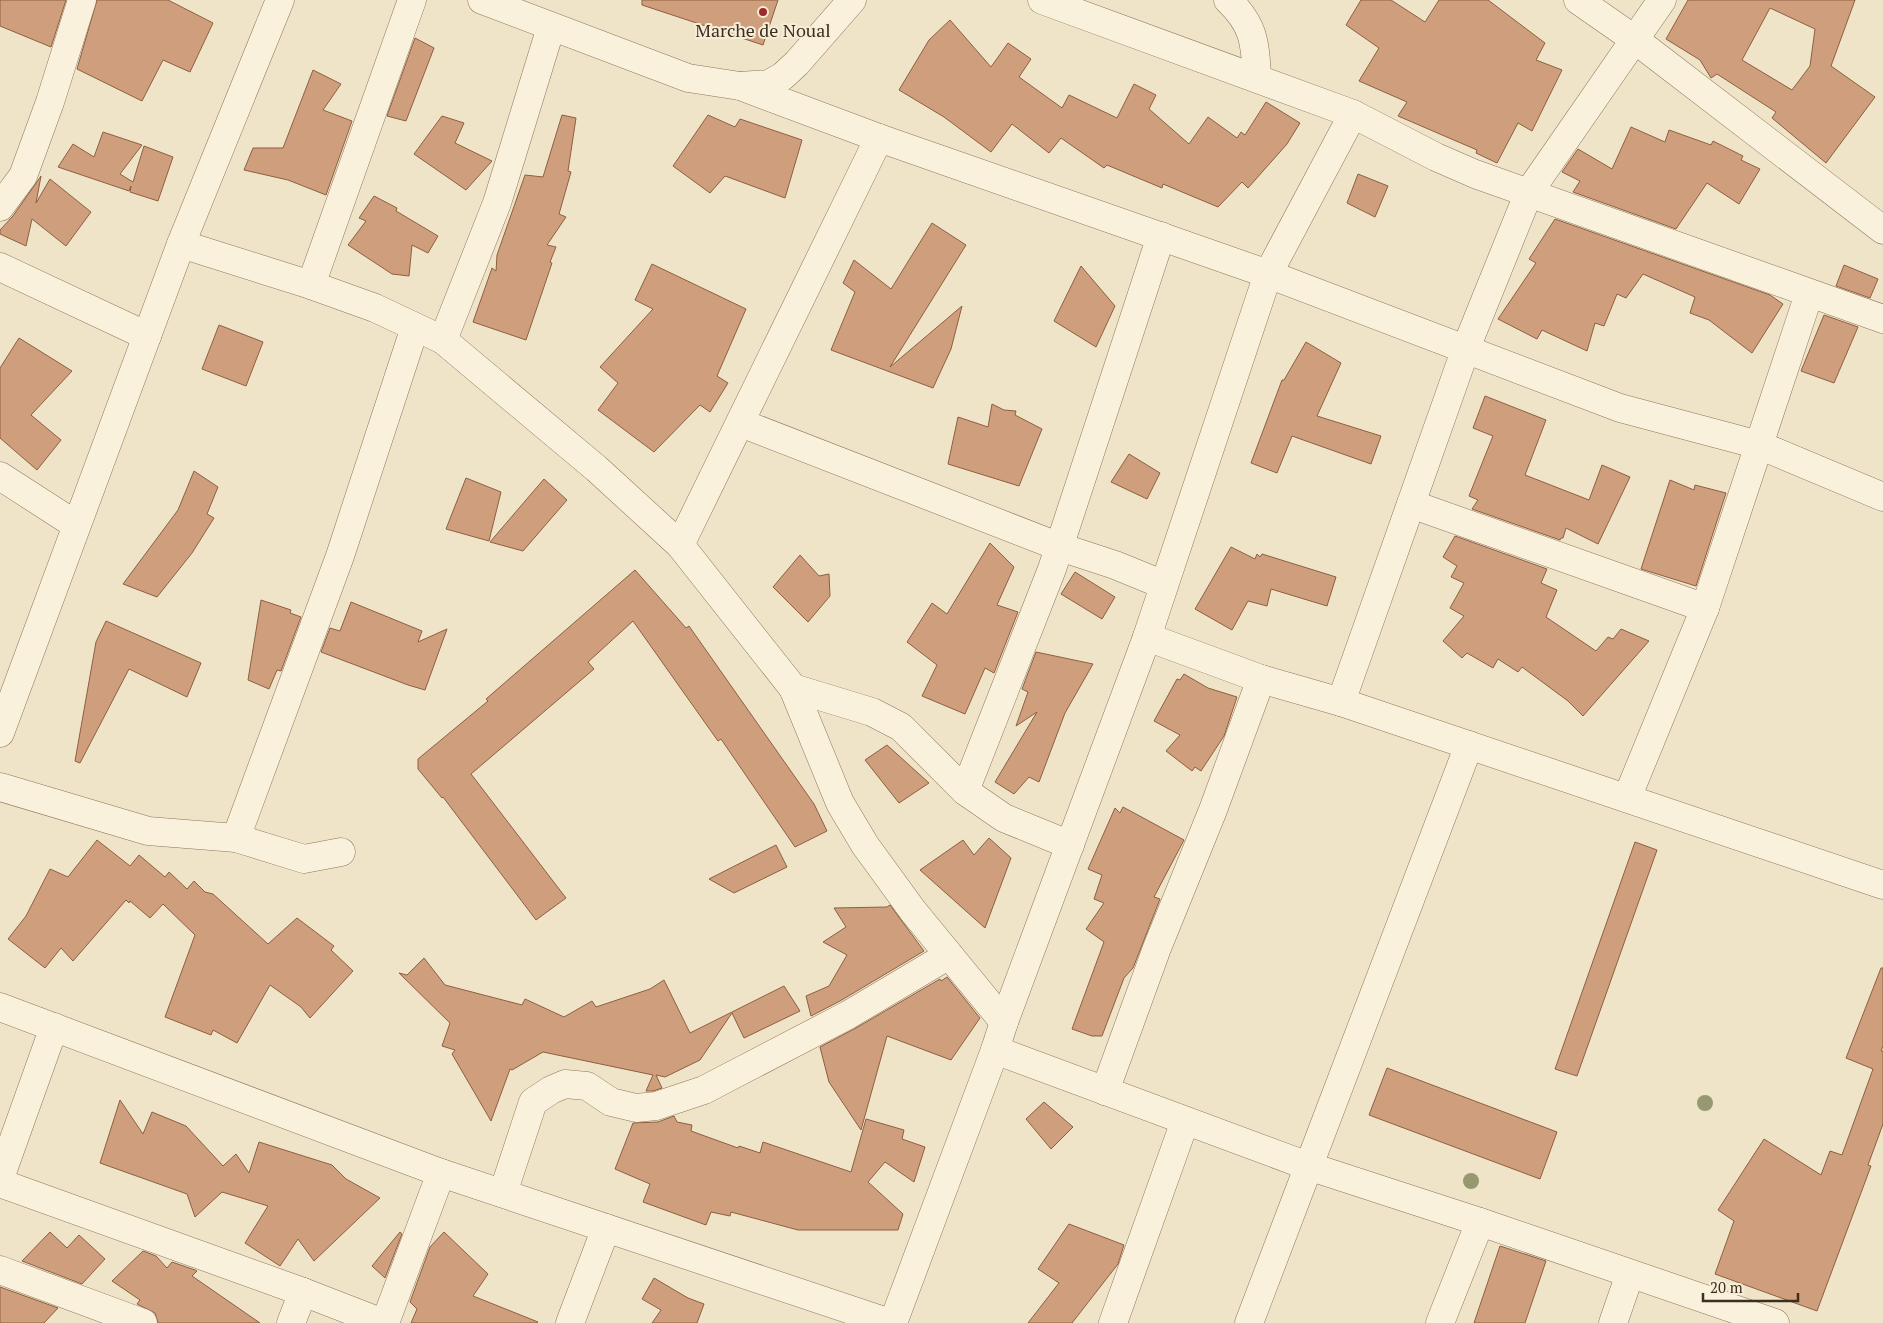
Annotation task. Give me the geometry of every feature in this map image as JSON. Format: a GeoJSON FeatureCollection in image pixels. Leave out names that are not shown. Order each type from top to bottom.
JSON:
{"type":"FeatureCollection","features":[{"type":"Feature","properties":{"kind":"street"},"geometry":{"type":"LineString","coordinates":[[0,207],[24,176],[50,102],[82,0]]}},
{"type":"Feature","properties":{"kind":"street"},"geometry":{"type":"LineString","coordinates":[[0,733],[181,244],[280,0]]}},
{"type":"Feature","properties":{"kind":"street"},"geometry":{"type":"LineString","coordinates":[[311,285],[412,0]]}},
{"type":"Feature","properties":{"kind":"street"},"geometry":{"type":"LineString","coordinates":[[482,0],[551,28],[688,78],[740,86],[879,138],[1268,274],[1620,408],[1759,445],[1883,497]]}},
{"type":"Feature","properties":{"kind":"street"},"geometry":{"type":"LineString","coordinates":[[740,86],[770,84],[783,76],[798,63],[852,0]]}},
{"type":"Feature","properties":{"kind":"street"},"geometry":{"type":"LineString","coordinates":[[1042,0],[1257,77],[1353,114],[1436,157],[1475,174],[1883,319]]}},
{"type":"Feature","properties":{"kind":"street"},"geometry":{"type":"LineString","coordinates":[[1228,0],[1250,26],[1256,50],[1257,77]]}},
{"type":"Feature","properties":{"kind":"street"},"geometry":{"type":"LineString","coordinates":[[1578,0],[1634,39],[1883,230]]}},
{"type":"Feature","properties":{"kind":"street"},"geometry":{"type":"LineString","coordinates":[[1340,702],[1466,348],[1529,192],[1662,0]]}},
{"type":"Feature","properties":{"kind":"street"},"geometry":{"type":"LineString","coordinates":[[443,340],[497,203],[551,28]]}},
{"type":"Feature","properties":{"kind":"street"},"geometry":{"type":"LineString","coordinates":[[0,1007],[441,1173],[891,1323],[996,1050],[1004,1022],[1147,637],[1268,274],[1353,114]]}},
{"type":"Feature","properties":{"kind":"street"},"geometry":{"type":"LineString","coordinates":[[680,545],[879,138]]}},
{"type":"Feature","properties":{"kind":"street"},"geometry":{"type":"LineString","coordinates":[[965,791],[1060,547],[1161,236]]}},
{"type":"Feature","properties":{"kind":"street"},"geometry":{"type":"LineString","coordinates":[[181,244],[311,285],[375,308],[443,340],[597,469],[680,545],[793,688],[840,803],[865,845],[913,911],[1004,1022]]}},
{"type":"Feature","properties":{"kind":"street"},"geometry":{"type":"LineString","coordinates":[[0,267],[147,336]]}},
{"type":"Feature","properties":{"kind":"street"},"geometry":{"type":"LineString","coordinates":[[1627,798],[1705,608],[1809,294]]}},
{"type":"Feature","properties":{"kind":"street"},"geometry":{"type":"LineString","coordinates":[[236,838],[340,556],[415,328]]}},
{"type":"Feature","properties":{"kind":"street"},"geometry":{"type":"LineString","coordinates":[[741,423],[1060,547],[1115,565],[1164,585]]}},
{"type":"Feature","properties":{"kind":"street"},"geometry":{"type":"LineString","coordinates":[[0,476],[76,525]]}},
{"type":"Feature","properties":{"kind":"street"},"geometry":{"type":"LineString","coordinates":[[1411,504],[1705,608]]}},
{"type":"Feature","properties":{"kind":"street"},"geometry":{"type":"LineString","coordinates":[[1147,637],[1260,679],[1340,702],[1883,885]]}},
{"type":"Feature","properties":{"kind":"street"},"geometry":{"type":"LineString","coordinates":[[1106,1091],[1157,948],[1213,810],[1260,679]]}},
{"type":"Feature","properties":{"kind":"street"},"geometry":{"type":"LineString","coordinates":[[793,688],[872,712],[901,727],[965,791],[1004,818],[1070,845]]}},
{"type":"Feature","properties":{"kind":"street"},"geometry":{"type":"LineString","coordinates":[[1250,1323],[1469,745]]}},
{"type":"Feature","properties":{"kind":"street"},"geometry":{"type":"LineString","coordinates":[[0,787],[148,831],[236,838],[304,859],[341,852]]}},
{"type":"Feature","properties":{"kind":"street"},"geometry":{"type":"LineString","coordinates":[[502,1193],[533,1102],[551,1090],[565,1084],[587,1086],[611,1102],[636,1108],[656,1106],[704,1090],[848,1015],[949,955]]}},
{"type":"Feature","properties":{"kind":"street"},"geometry":{"type":"LineString","coordinates":[[0,1178],[54,1027]]}},
{"type":"Feature","properties":{"kind":"street"},"geometry":{"type":"LineString","coordinates":[[996,1050],[1308,1166],[1480,1222],[1775,1323]]}},
{"type":"Feature","properties":{"kind":"street"},"geometry":{"type":"LineString","coordinates":[[1113,1323],[1185,1121]]}},
{"type":"Feature","properties":{"kind":"street"},"geometry":{"type":"LineString","coordinates":[[0,1183],[384,1323],[441,1173]]}},
{"type":"Feature","properties":{"kind":"street"},"geometry":{"type":"LineString","coordinates":[[1440,1323],[1480,1222]]}},
{"type":"Feature","properties":{"kind":"street"},"geometry":{"type":"LineString","coordinates":[[570,1323],[606,1228]]}},
{"type":"Feature","properties":{"kind":"street"},"geometry":{"type":"LineString","coordinates":[[0,1270],[143,1323]]}},
{"type":"Feature","properties":{"kind":"street"},"geometry":{"type":"LineString","coordinates":[[1613,1323],[1630,1274]]}},
{"type":"Feature","properties":{"kind":"street"},"geometry":{"type":"LineString","coordinates":[[291,1323],[303,1292]]}},
{"type":"Feature","properties":{"kind":"building"},"geometry":{"type":"Polygon","coordinates":[[[0,0],[66,0],[51,47],[0,26],[0,0]]]}},
{"type":"Feature","properties":{"kind":"building"},"geometry":{"type":"Polygon","coordinates":[[[97,0],[168,0],[213,23],[190,72],[163,60],[142,101],[77,69],[97,0]]]}},
{"type":"Feature","properties":{"kind":"building"},"geometry":{"type":"Polygon","coordinates":[[[642,0],[778,0],[763,45],[642,5],[642,0]]]}},
{"type":"Feature","properties":{"kind":"building"},"geometry":{"type":"Polygon","coordinates":[[[1361,0],[1391,0],[1425,22],[1439,0],[1488,0],[1545,43],[1536,60],[1562,70],[1532,131],[1518,123],[1497,163],[1476,153],[1477,150],[1398,116],[1407,102],[1359,81],[1379,48],[1346,25],[1361,0]]]}},
{"type":"Feature","properties":{"kind":"building"},"geometry":{"type":"Polygon","coordinates":[[[1688,0],[1855,0],[1831,66],[1875,97],[1826,163],[1772,118],[1776,112],[1717,74],[1711,78],[1700,60],[1666,39],[1688,0]],[[1770,8],[1742,60],[1792,90],[1810,66],[1815,29],[1770,8]]]}},
{"type":"Feature","properties":{"kind":"building"},"geometry":{"type":"Polygon","coordinates":[[[950,20],[991,67],[1008,43],[1031,59],[1019,77],[1062,108],[1069,95],[1117,118],[1134,84],[1156,95],[1149,109],[1189,144],[1208,117],[1237,138],[1241,132],[1245,135],[1266,102],[1300,123],[1287,144],[1248,188],[1242,182],[1218,207],[1163,184],[1162,188],[1107,165],[1104,168],[1061,138],[1049,153],[1012,124],[991,152],[944,117],[899,90],[929,40],[950,20]]]}},
{"type":"Feature","properties":{"kind":"building"},"geometry":{"type":"Polygon","coordinates":[[[415,38],[434,48],[406,121],[387,116],[415,38]]]}},
{"type":"Feature","properties":{"kind":"building"},"geometry":{"type":"Polygon","coordinates":[[[313,70],[341,84],[323,110],[352,121],[326,195],[288,180],[244,170],[253,148],[283,148],[313,70]]]}},
{"type":"Feature","properties":{"kind":"building"},"geometry":{"type":"Polygon","coordinates":[[[562,115],[576,118],[568,171],[571,172],[559,214],[566,217],[547,245],[556,247],[526,340],[473,322],[492,268],[496,271],[497,255],[525,175],[543,177],[562,115]]]}},
{"type":"Feature","properties":{"kind":"building"},"geometry":{"type":"Polygon","coordinates":[[[708,115],[735,127],[740,119],[802,140],[785,198],[725,176],[710,193],[673,166],[708,115]]]}},
{"type":"Feature","properties":{"kind":"building"},"geometry":{"type":"Polygon","coordinates":[[[442,116],[464,123],[455,143],[492,161],[466,190],[414,154],[442,116]]]}},
{"type":"Feature","properties":{"kind":"building"},"geometry":{"type":"Polygon","coordinates":[[[1631,127],[1665,142],[1669,130],[1711,145],[1713,141],[1743,156],[1741,160],[1760,169],[1739,204],[1707,183],[1676,229],[1573,192],[1580,181],[1562,172],[1578,149],[1612,169],[1631,127]]]}},
{"type":"Feature","properties":{"kind":"building"},"geometry":{"type":"Polygon","coordinates":[[[103,132],[142,145],[120,174],[133,182],[144,146],[173,157],[158,201],[130,192],[131,186],[129,191],[58,167],[73,144],[94,157],[103,132]]]}},
{"type":"Feature","properties":{"kind":"building"},"geometry":{"type":"Polygon","coordinates":[[[1358,174],[1388,186],[1375,217],[1347,203],[1358,174]]]}},
{"type":"Feature","properties":{"kind":"building"},"geometry":{"type":"Polygon","coordinates":[[[41,176],[36,203],[50,179],[91,212],[66,246],[32,219],[26,246],[0,234],[0,230],[13,216],[41,176]]]}},
{"type":"Feature","properties":{"kind":"building"},"geometry":{"type":"Polygon","coordinates":[[[374,196],[397,208],[396,211],[438,236],[428,253],[412,245],[409,276],[392,274],[348,245],[366,221],[359,218],[374,196]]]}},
{"type":"Feature","properties":{"kind":"building"},"geometry":{"type":"Polygon","coordinates":[[[1555,219],[1770,295],[1783,304],[1752,353],[1709,320],[1690,313],[1695,297],[1643,274],[1626,298],[1617,294],[1604,326],[1595,323],[1587,351],[1542,330],[1537,339],[1498,319],[1536,263],[1529,259],[1555,219]]]}},
{"type":"Feature","properties":{"kind":"building"},"geometry":{"type":"Polygon","coordinates":[[[932,223],[966,245],[890,367],[962,306],[951,349],[933,388],[831,350],[855,292],[843,283],[854,260],[891,289],[932,223]]]}},
{"type":"Feature","properties":{"kind":"building"},"geometry":{"type":"Polygon","coordinates":[[[652,264],[746,309],[717,376],[728,383],[710,412],[700,405],[654,452],[598,410],[618,383],[600,367],[653,309],[635,300],[652,264]]]}},
{"type":"Feature","properties":{"kind":"building"},"geometry":{"type":"Polygon","coordinates":[[[1844,265],[1878,279],[1870,298],[1836,286],[1844,265]]]}},
{"type":"Feature","properties":{"kind":"building"},"geometry":{"type":"Polygon","coordinates":[[[1081,266],[1115,306],[1096,347],[1054,321],[1081,266]]]}},
{"type":"Feature","properties":{"kind":"building"},"geometry":{"type":"Polygon","coordinates":[[[1824,315],[1858,327],[1834,383],[1801,371],[1824,315]]]}},
{"type":"Feature","properties":{"kind":"building"},"geometry":{"type":"Polygon","coordinates":[[[219,325],[263,342],[246,386],[202,369],[219,325]]]}},
{"type":"Feature","properties":{"kind":"building"},"geometry":{"type":"Polygon","coordinates":[[[19,338],[72,371],[31,415],[61,440],[37,470],[0,438],[0,368],[19,338]]]}},
{"type":"Feature","properties":{"kind":"building"},"geometry":{"type":"Polygon","coordinates":[[[1306,342],[1341,363],[1317,416],[1381,436],[1371,464],[1292,436],[1277,473],[1251,463],[1282,380],[1284,380],[1306,342]]]}},
{"type":"Feature","properties":{"kind":"building"},"geometry":{"type":"Polygon","coordinates":[[[1485,396],[1546,420],[1525,475],[1589,500],[1602,465],[1630,477],[1598,544],[1566,528],[1563,538],[1560,540],[1472,509],[1478,500],[1469,496],[1493,436],[1473,428],[1485,396]]]}},
{"type":"Feature","properties":{"kind":"building"},"geometry":{"type":"Polygon","coordinates":[[[992,404],[1004,410],[1016,411],[1015,415],[1042,429],[1019,486],[948,464],[958,417],[988,427],[992,404]]]}},
{"type":"Feature","properties":{"kind":"building"},"geometry":{"type":"Polygon","coordinates":[[[1129,454],[1160,473],[1147,499],[1111,482],[1129,454]]]}},
{"type":"Feature","properties":{"kind":"building"},"geometry":{"type":"Polygon","coordinates":[[[194,471],[218,487],[207,514],[214,518],[192,553],[157,597],[123,584],[178,510],[194,471]]]}},
{"type":"Feature","properties":{"kind":"building"},"geometry":{"type":"Polygon","coordinates":[[[466,478],[501,492],[489,541],[446,529],[466,478]]]}},
{"type":"Feature","properties":{"kind":"building"},"geometry":{"type":"Polygon","coordinates":[[[544,479],[567,500],[523,551],[490,542],[544,479]]]}},
{"type":"Feature","properties":{"kind":"building"},"geometry":{"type":"Polygon","coordinates":[[[1670,480],[1694,490],[1695,485],[1726,493],[1696,586],[1641,569],[1670,480]]]}},
{"type":"Feature","properties":{"kind":"building"},"geometry":{"type":"Polygon","coordinates":[[[1455,536],[1547,569],[1541,583],[1557,590],[1546,617],[1596,651],[1608,637],[1613,639],[1621,629],[1649,641],[1583,716],[1568,701],[1522,667],[1518,672],[1498,659],[1493,668],[1467,653],[1462,658],[1443,641],[1464,616],[1450,608],[1464,583],[1451,577],[1457,566],[1443,557],[1455,536]]]}},
{"type":"Feature","properties":{"kind":"building"},"geometry":{"type":"Polygon","coordinates":[[[990,543],[1014,567],[997,605],[1018,612],[994,673],[985,668],[965,714],[922,696],[937,665],[907,642],[932,603],[947,614],[990,543]]]}},
{"type":"Feature","properties":{"kind":"building"},"geometry":{"type":"Polygon","coordinates":[[[1231,547],[1255,559],[1257,554],[1260,557],[1262,554],[1336,577],[1327,606],[1271,589],[1267,606],[1248,601],[1232,630],[1195,609],[1231,547]]]}},
{"type":"Feature","properties":{"kind":"building"},"geometry":{"type":"Polygon","coordinates":[[[800,555],[819,576],[829,574],[830,596],[808,622],[773,587],[800,555]]]}},
{"type":"Feature","properties":{"kind":"building"},"geometry":{"type":"Polygon","coordinates":[[[635,570],[686,628],[689,626],[814,804],[827,831],[795,847],[721,739],[718,741],[633,621],[588,662],[594,669],[471,774],[566,898],[536,920],[443,797],[418,769],[418,759],[488,701],[486,699],[635,570]]]}},
{"type":"Feature","properties":{"kind":"building"},"geometry":{"type":"Polygon","coordinates":[[[1075,572],[1115,597],[1102,619],[1061,594],[1075,572]]]}},
{"type":"Feature","properties":{"kind":"building"},"geometry":{"type":"Polygon","coordinates":[[[261,600],[291,610],[290,613],[301,617],[281,671],[277,670],[269,689],[248,680],[261,600]]]}},
{"type":"Feature","properties":{"kind":"building"},"geometry":{"type":"Polygon","coordinates":[[[351,602],[422,631],[418,642],[447,629],[425,690],[321,652],[330,628],[340,631],[351,602]]]}},
{"type":"Feature","properties":{"kind":"building"},"geometry":{"type":"Polygon","coordinates":[[[106,621],[201,663],[187,697],[129,669],[80,763],[75,761],[96,642],[106,621]]]}},
{"type":"Feature","properties":{"kind":"building"},"geometry":{"type":"Polygon","coordinates":[[[1036,652],[1093,664],[1065,713],[1039,782],[1029,777],[1014,794],[995,782],[1037,712],[1016,726],[1028,692],[1022,689],[1036,652]]]}},
{"type":"Feature","properties":{"kind":"building"},"geometry":{"type":"Polygon","coordinates":[[[1184,674],[1208,688],[1237,697],[1224,736],[1201,771],[1195,767],[1192,771],[1166,751],[1180,735],[1154,721],[1177,679],[1180,680],[1184,674]]]}},
{"type":"Feature","properties":{"kind":"building"},"geometry":{"type":"Polygon","coordinates":[[[887,745],[929,783],[899,803],[865,760],[887,745]]]}},
{"type":"Feature","properties":{"kind":"building"},"geometry":{"type":"Polygon","coordinates":[[[1123,807],[1184,840],[1154,897],[1160,899],[1133,968],[1124,978],[1102,1036],[1092,1036],[1072,1029],[1104,942],[1086,929],[1104,903],[1094,899],[1102,875],[1088,869],[1115,808],[1120,813],[1123,807]]]}},
{"type":"Feature","properties":{"kind":"building"},"geometry":{"type":"Polygon","coordinates":[[[989,838],[1011,858],[985,928],[920,870],[963,840],[974,855],[989,838]]]}},
{"type":"Feature","properties":{"kind":"building"},"geometry":{"type":"Polygon","coordinates":[[[97,840],[130,866],[139,855],[165,877],[169,872],[187,889],[194,881],[205,892],[213,894],[268,944],[297,918],[334,946],[331,950],[353,971],[310,1018],[301,1007],[270,985],[237,1043],[213,1030],[211,1035],[165,1017],[195,935],[163,904],[150,918],[130,901],[129,903],[126,900],[73,961],[61,948],[45,968],[8,939],[26,916],[50,869],[68,877],[97,840]]]}},
{"type":"Feature","properties":{"kind":"building"},"geometry":{"type":"Polygon","coordinates":[[[1635,842],[1657,850],[1577,1076],[1555,1069],[1635,842]]]}},
{"type":"Feature","properties":{"kind":"building"},"geometry":{"type":"Polygon","coordinates":[[[776,845],[787,867],[734,893],[709,879],[776,845]]]}},
{"type":"Feature","properties":{"kind":"building"},"geometry":{"type":"Polygon","coordinates":[[[890,905],[924,951],[811,1016],[806,996],[829,986],[847,955],[823,942],[846,927],[834,908],[887,907],[890,905]]]}},
{"type":"Feature","properties":{"kind":"building"},"geometry":{"type":"Polygon","coordinates":[[[424,958],[445,985],[522,1005],[525,999],[564,1017],[592,1001],[596,1007],[650,989],[664,980],[690,1033],[784,986],[800,1011],[744,1038],[732,1013],[700,1060],[665,1077],[656,1075],[662,1088],[653,1091],[646,1091],[653,1075],[543,1052],[512,1070],[510,1069],[491,1121],[452,1054],[455,1050],[442,1046],[450,1023],[399,973],[407,975],[424,958]]]}},
{"type":"Feature","properties":{"kind":"building"},"geometry":{"type":"Polygon","coordinates":[[[1881,968],[1883,968],[1883,1046],[1881,1051],[1883,1051],[1883,1124],[1868,1165],[1871,1166],[1817,1311],[1715,1274],[1734,1221],[1718,1210],[1764,1139],[1821,1175],[1830,1151],[1842,1155],[1873,1069],[1846,1058],[1881,968]]]}},
{"type":"Feature","properties":{"kind":"building"},"geometry":{"type":"Polygon","coordinates":[[[947,977],[980,1018],[951,1060],[887,1036],[861,1130],[829,1082],[820,1047],[940,979],[941,981],[947,977]]]}},
{"type":"Feature","properties":{"kind":"building"},"geometry":{"type":"Polygon","coordinates":[[[1387,1068],[1557,1132],[1540,1179],[1369,1115],[1387,1068]]]}},
{"type":"Feature","properties":{"kind":"building"},"geometry":{"type":"Polygon","coordinates":[[[120,1100],[143,1134],[152,1112],[186,1126],[223,1166],[236,1154],[249,1173],[259,1142],[332,1165],[346,1179],[380,1198],[314,1261],[298,1239],[280,1266],[245,1243],[268,1206],[222,1192],[195,1217],[187,1194],[100,1163],[120,1100]]]}},
{"type":"Feature","properties":{"kind":"building"},"geometry":{"type":"Polygon","coordinates":[[[1044,1102],[1073,1127],[1051,1149],[1026,1119],[1044,1102]]]}},
{"type":"Feature","properties":{"kind":"building"},"geometry":{"type":"Polygon","coordinates":[[[674,1116],[677,1122],[692,1125],[691,1131],[738,1148],[739,1146],[760,1153],[763,1142],[851,1172],[866,1119],[904,1130],[902,1139],[925,1147],[914,1182],[885,1162],[868,1182],[903,1214],[898,1230],[798,1230],[731,1212],[730,1216],[711,1212],[706,1225],[643,1202],[650,1184],[615,1169],[633,1123],[658,1122],[674,1116]]]}},
{"type":"Feature","properties":{"kind":"building"},"geometry":{"type":"Polygon","coordinates":[[[1069,1224],[1124,1245],[1118,1264],[1072,1323],[1028,1323],[1059,1283],[1038,1269],[1069,1224]]]}},
{"type":"Feature","properties":{"kind":"building"},"geometry":{"type":"Polygon","coordinates":[[[50,1232],[67,1248],[79,1235],[105,1259],[82,1284],[22,1261],[50,1232]]]}},
{"type":"Feature","properties":{"kind":"building"},"geometry":{"type":"Polygon","coordinates":[[[400,1232],[402,1234],[385,1278],[372,1266],[400,1232]]]}},
{"type":"Feature","properties":{"kind":"building"},"geometry":{"type":"Polygon","coordinates":[[[444,1232],[488,1274],[473,1296],[538,1322],[411,1323],[417,1309],[410,1302],[430,1247],[444,1232]]]}},
{"type":"Feature","properties":{"kind":"building"},"geometry":{"type":"Polygon","coordinates":[[[1500,1246],[1546,1261],[1525,1323],[1474,1323],[1500,1246]]]}},
{"type":"Feature","properties":{"kind":"building"},"geometry":{"type":"Polygon","coordinates":[[[143,1251],[156,1256],[167,1268],[172,1262],[197,1271],[192,1276],[260,1323],[158,1323],[155,1313],[137,1304],[140,1300],[112,1281],[143,1251]]]}},
{"type":"Feature","properties":{"kind":"building"},"geometry":{"type":"Polygon","coordinates":[[[654,1278],[688,1298],[704,1304],[697,1323],[652,1323],[661,1310],[642,1299],[654,1278]]]}},
{"type":"Feature","properties":{"kind":"building"},"geometry":{"type":"Polygon","coordinates":[[[0,1287],[58,1308],[44,1323],[0,1323],[0,1287]]]}},
{"type":"Feature","properties":{"kind":"place","name":"Marche de Noual"},"geometry":{"type":"Point","coordinates":[763,12]}}]}
